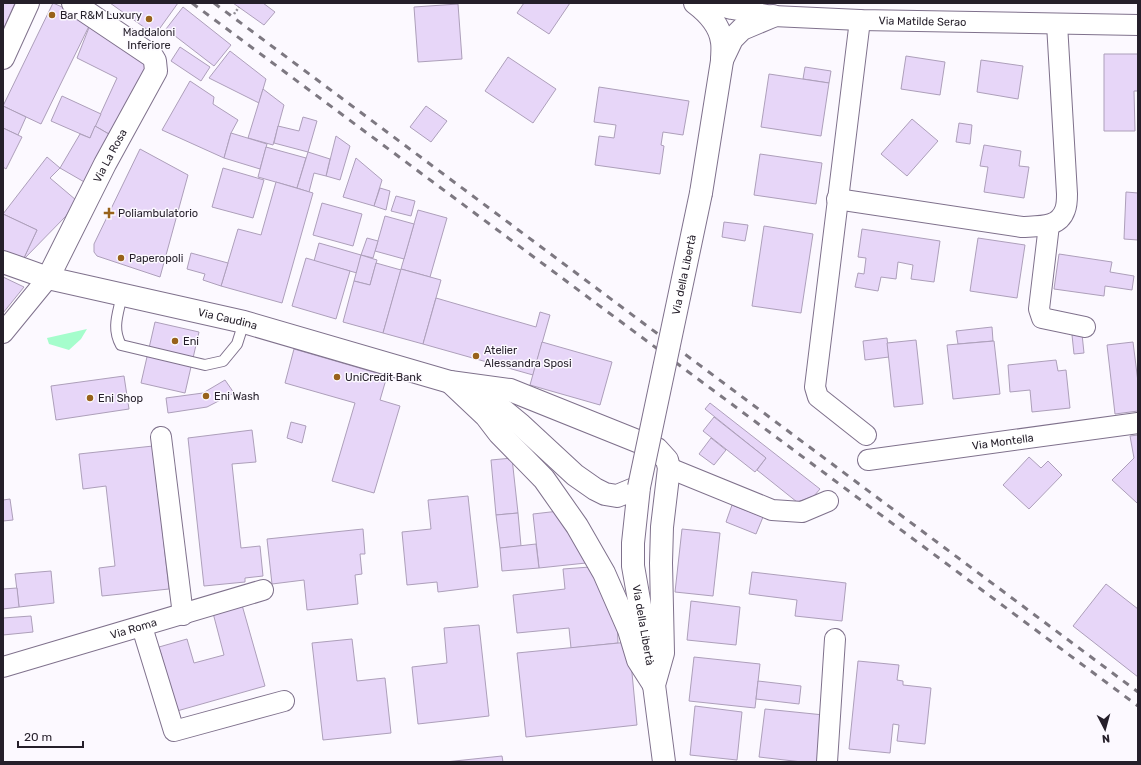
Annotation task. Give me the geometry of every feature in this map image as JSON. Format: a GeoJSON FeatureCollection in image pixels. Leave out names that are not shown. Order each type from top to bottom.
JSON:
{"type":"FeatureCollection","features":[{"type":"Feature","properties":{"kind":"main road"},"geometry":{"type":"LineString","coordinates":[[3,58],[28,3]]}},
{"type":"Feature","properties":{"kind":"main road","name":"Via La Rosa"},"geometry":{"type":"LineString","coordinates":[[48,278],[105,164],[156,71],[155,61],[152,56],[73,3]]}},
{"type":"Feature","properties":{"kind":"main road","name":"Via della Libertà"},"geometry":{"type":"LineString","coordinates":[[668,762],[633,566],[633,543],[639,487],[700,193],[722,61],[722,41],[719,32],[712,20],[696,3]]}},
{"type":"Feature","properties":{"kind":"main road","name":"Via della Libertà"},"geometry":{"type":"LineString","coordinates":[[722,61],[732,39],[742,29],[773,16]]}},
{"type":"Feature","properties":{"kind":"main road","name":"Via Caudina"},"geometry":{"type":"LineString","coordinates":[[3,262],[48,278],[244,322],[450,382]]}},
{"type":"Feature","properties":{"kind":"main road"},"geometry":{"type":"LineString","coordinates":[[450,382],[498,406],[575,475],[595,489],[605,494],[617,496],[639,487]]}},
{"type":"Feature","properties":{"kind":"main road"},"geometry":{"type":"LineString","coordinates":[[450,382],[510,390],[657,449],[667,460],[669,468],[662,527],[661,563],[663,653],[654,685]]}},
{"type":"Feature","properties":{"kind":"main road"},"geometry":{"type":"LineString","coordinates":[[450,382],[486,416],[499,433],[544,479],[577,526],[604,573],[629,630],[638,660],[654,685]]}},
{"type":"Feature","properties":{"kind":"street","name":"Via Matilde Serao"},"geometry":{"type":"LineString","coordinates":[[709,3],[732,9],[773,16],[860,20],[1138,25]]}},
{"type":"Feature","properties":{"kind":"street"},"geometry":{"type":"LineString","coordinates":[[860,20],[815,387],[818,397],[866,434]]}},
{"type":"Feature","properties":{"kind":"street"},"geometry":{"type":"LineString","coordinates":[[837,199],[1022,226],[1049,225],[1059,220],[1066,209],[1067,194],[1057,24]]}},
{"type":"Feature","properties":{"kind":"street"},"geometry":{"type":"LineString","coordinates":[[1049,225],[1039,309],[1042,318],[1085,327]]}},
{"type":"Feature","properties":{"kind":"street","name":"Via La Rosa"},"geometry":{"type":"LineString","coordinates":[[3,333],[48,278]]}},
{"type":"Feature","properties":{"kind":"street","name":"Via Montella"},"geometry":{"type":"LineString","coordinates":[[868,460],[1138,423]]}},
{"type":"Feature","properties":{"kind":"street"},"geometry":{"type":"LineString","coordinates":[[161,437],[183,615]]}},
{"type":"Feature","properties":{"kind":"street"},"geometry":{"type":"LineString","coordinates":[[669,468],[772,510],[802,512],[828,501]]}},
{"type":"Feature","properties":{"kind":"street","name":"Via Roma"},"geometry":{"type":"LineString","coordinates":[[3,668],[264,590]]}},
{"type":"Feature","properties":{"kind":"street"},"geometry":{"type":"LineString","coordinates":[[142,627],[174,731],[284,701]]}},
{"type":"Feature","properties":{"kind":"street"},"geometry":{"type":"LineString","coordinates":[[827,762],[835,639]]}},
{"type":"Feature","properties":{"kind":"lane"},"geometry":{"type":"LineString","coordinates":[[122,294],[115,326],[116,337],[121,345],[205,365],[223,361],[237,344],[244,322]]}},
{"type":"Feature","properties":{"kind":"path"},"geometry":{"type":"LineString","coordinates":[[234,14],[239,7]]}},
{"type":"Feature","properties":{"kind":"green space"},"geometry":{"type":"Polygon","coordinates":[[[87,329],[81,339],[69,350],[49,344],[47,338],[87,329]]]}},
{"type":"Feature","properties":{"kind":"building"},"geometry":{"type":"Polygon","coordinates":[[[3,3],[15,3],[3,30],[3,3]]]}},
{"type":"Feature","properties":{"kind":"building"},"geometry":{"type":"Polygon","coordinates":[[[53,3],[92,20],[41,124],[3,106],[53,3]]]}},
{"type":"Feature","properties":{"kind":"building","name":"Maddaloni Inferiore"},"geometry":{"type":"Polygon","coordinates":[[[110,3],[178,3],[155,35],[110,3]]]}},
{"type":"Feature","properties":{"kind":"building"},"geometry":{"type":"Polygon","coordinates":[[[233,3],[263,3],[275,12],[264,25],[233,3]]]}},
{"type":"Feature","properties":{"kind":"building"},"geometry":{"type":"Polygon","coordinates":[[[524,3],[570,3],[549,34],[517,13],[524,3]]]}},
{"type":"Feature","properties":{"kind":"building"},"geometry":{"type":"Polygon","coordinates":[[[458,4],[462,59],[418,62],[414,7],[458,4]]]}},
{"type":"Feature","properties":{"kind":"building"},"geometry":{"type":"Polygon","coordinates":[[[183,7],[231,45],[214,66],[166,29],[183,7]]]}},
{"type":"Feature","properties":{"kind":"building"},"geometry":{"type":"Polygon","coordinates":[[[92,20],[148,63],[114,137],[95,126],[117,78],[77,58],[92,20]]]}},
{"type":"Feature","properties":{"kind":"building"},"geometry":{"type":"Polygon","coordinates":[[[180,47],[210,67],[201,81],[171,61],[180,47]]]}},
{"type":"Feature","properties":{"kind":"building"},"geometry":{"type":"Polygon","coordinates":[[[230,51],[266,79],[259,103],[209,78],[230,51]]]}},
{"type":"Feature","properties":{"kind":"building"},"geometry":{"type":"Polygon","coordinates":[[[1104,54],[1138,54],[1138,91],[1134,91],[1135,131],[1104,131],[1104,54]]]}},
{"type":"Feature","properties":{"kind":"building"},"geometry":{"type":"Polygon","coordinates":[[[906,56],[945,62],[940,95],[901,89],[906,56]]]}},
{"type":"Feature","properties":{"kind":"building"},"geometry":{"type":"Polygon","coordinates":[[[508,57],[556,89],[533,123],[485,91],[508,57]]]}},
{"type":"Feature","properties":{"kind":"building"},"geometry":{"type":"Polygon","coordinates":[[[981,60],[1023,66],[1018,99],[977,92],[981,60]]]}},
{"type":"Feature","properties":{"kind":"building"},"geometry":{"type":"Polygon","coordinates":[[[805,67],[831,71],[829,83],[803,79],[805,67]]]}},
{"type":"Feature","properties":{"kind":"building"},"geometry":{"type":"Polygon","coordinates":[[[769,74],[829,83],[821,136],[761,127],[769,74]]]}},
{"type":"Feature","properties":{"kind":"building"},"geometry":{"type":"Polygon","coordinates":[[[190,81],[214,97],[213,104],[238,120],[231,133],[224,158],[162,130],[190,81]]]}},
{"type":"Feature","properties":{"kind":"building"},"geometry":{"type":"Polygon","coordinates":[[[599,87],[689,101],[683,135],[663,132],[661,145],[664,146],[660,174],[595,165],[599,136],[614,138],[616,125],[594,122],[599,87]]]}},
{"type":"Feature","properties":{"kind":"building"},"geometry":{"type":"Polygon","coordinates":[[[263,89],[284,105],[273,145],[248,138],[263,89]]]}},
{"type":"Feature","properties":{"kind":"building"},"geometry":{"type":"Polygon","coordinates":[[[62,96],[101,114],[90,138],[51,121],[62,96]]]}},
{"type":"Feature","properties":{"kind":"building"},"geometry":{"type":"Polygon","coordinates":[[[3,106],[26,117],[18,135],[3,128],[3,106]]]}},
{"type":"Feature","properties":{"kind":"building"},"geometry":{"type":"Polygon","coordinates":[[[426,106],[447,121],[431,142],[410,127],[426,106]]]}},
{"type":"Feature","properties":{"kind":"building"},"geometry":{"type":"Polygon","coordinates":[[[303,117],[317,121],[308,152],[274,143],[278,126],[299,131],[303,117]]]}},
{"type":"Feature","properties":{"kind":"building"},"geometry":{"type":"Polygon","coordinates":[[[912,119],[938,141],[907,176],[881,154],[912,119]]]}},
{"type":"Feature","properties":{"kind":"building"},"geometry":{"type":"Polygon","coordinates":[[[959,123],[972,125],[970,144],[956,142],[959,123]]]}},
{"type":"Feature","properties":{"kind":"building"},"geometry":{"type":"Polygon","coordinates":[[[95,126],[114,137],[86,183],[60,168],[80,134],[90,138],[95,126]]]}},
{"type":"Feature","properties":{"kind":"building"},"geometry":{"type":"Polygon","coordinates":[[[3,128],[22,137],[6,169],[3,167],[3,128]]]}},
{"type":"Feature","properties":{"kind":"building"},"geometry":{"type":"Polygon","coordinates":[[[231,133],[267,144],[260,169],[224,158],[231,133]]]}},
{"type":"Feature","properties":{"kind":"building"},"geometry":{"type":"Polygon","coordinates":[[[336,136],[350,146],[340,180],[326,176],[336,136]]]}},
{"type":"Feature","properties":{"kind":"building"},"geometry":{"type":"Polygon","coordinates":[[[984,145],[1021,151],[1019,166],[1029,167],[1024,198],[984,192],[988,167],[980,166],[984,145]]]}},
{"type":"Feature","properties":{"kind":"building"},"geometry":{"type":"Polygon","coordinates":[[[266,147],[306,158],[297,188],[258,177],[266,147]]]}},
{"type":"Feature","properties":{"kind":"building"},"geometry":{"type":"Polygon","coordinates":[[[140,149],[188,175],[160,277],[97,256],[94,252],[94,244],[140,149]]]}},
{"type":"Feature","properties":{"kind":"building"},"geometry":{"type":"Polygon","coordinates":[[[308,152],[330,159],[326,176],[314,173],[309,192],[297,188],[308,152]]]}},
{"type":"Feature","properties":{"kind":"building"},"geometry":{"type":"Polygon","coordinates":[[[760,154],[822,163],[816,204],[754,195],[760,154]]]}},
{"type":"Feature","properties":{"kind":"building"},"geometry":{"type":"Polygon","coordinates":[[[47,157],[60,168],[50,178],[76,200],[66,216],[23,260],[37,230],[3,214],[47,157]]]}},
{"type":"Feature","properties":{"kind":"building"},"geometry":{"type":"Polygon","coordinates":[[[356,158],[382,180],[374,206],[343,197],[356,158]]]}},
{"type":"Feature","properties":{"kind":"building"},"geometry":{"type":"Polygon","coordinates":[[[223,168],[264,180],[253,218],[212,207],[223,168]]]}},
{"type":"Feature","properties":{"kind":"building"},"geometry":{"type":"Polygon","coordinates":[[[276,182],[313,193],[282,303],[221,286],[238,229],[261,235],[276,182]]]}},
{"type":"Feature","properties":{"kind":"building"},"geometry":{"type":"Polygon","coordinates":[[[380,188],[390,191],[386,210],[374,206],[380,188]]]}},
{"type":"Feature","properties":{"kind":"building"},"geometry":{"type":"Polygon","coordinates":[[[1126,192],[1138,193],[1138,240],[1124,239],[1126,192]]]}},
{"type":"Feature","properties":{"kind":"building"},"geometry":{"type":"Polygon","coordinates":[[[396,196],[415,201],[411,216],[391,211],[396,196]]]}},
{"type":"Feature","properties":{"kind":"building"},"geometry":{"type":"Polygon","coordinates":[[[322,203],[362,214],[353,246],[313,235],[322,203]]]}},
{"type":"Feature","properties":{"kind":"building"},"geometry":{"type":"Polygon","coordinates":[[[418,210],[447,218],[430,277],[401,269],[418,210]]]}},
{"type":"Feature","properties":{"kind":"building"},"geometry":{"type":"Polygon","coordinates":[[[3,214],[37,230],[23,260],[3,250],[3,214]]]}},
{"type":"Feature","properties":{"kind":"building"},"geometry":{"type":"Polygon","coordinates":[[[385,216],[414,224],[404,259],[375,251],[385,216]]]}},
{"type":"Feature","properties":{"kind":"building"},"geometry":{"type":"Polygon","coordinates":[[[724,222],[748,225],[745,241],[722,237],[724,222]]]}},
{"type":"Feature","properties":{"kind":"building"},"geometry":{"type":"Polygon","coordinates":[[[764,226],[813,234],[801,313],[752,306],[764,226]]]}},
{"type":"Feature","properties":{"kind":"building"},"geometry":{"type":"Polygon","coordinates":[[[862,229],[940,241],[934,282],[911,279],[913,265],[898,262],[896,279],[881,277],[878,291],[855,287],[858,273],[864,274],[866,258],[858,257],[862,229]]]}},
{"type":"Feature","properties":{"kind":"building"},"geometry":{"type":"Polygon","coordinates":[[[367,238],[378,241],[373,258],[361,255],[367,238]]]}},
{"type":"Feature","properties":{"kind":"building"},"geometry":{"type":"Polygon","coordinates":[[[978,238],[1025,245],[1017,298],[970,291],[978,238]]]}},
{"type":"Feature","properties":{"kind":"building"},"geometry":{"type":"Polygon","coordinates":[[[319,243],[361,255],[357,273],[314,261],[319,243]]]}},
{"type":"Feature","properties":{"kind":"building"},"geometry":{"type":"Polygon","coordinates":[[[191,253],[228,263],[221,286],[203,280],[205,274],[187,269],[191,253]]]}},
{"type":"Feature","properties":{"kind":"building"},"geometry":{"type":"Polygon","coordinates":[[[1059,254],[1112,262],[1110,272],[1134,276],[1132,290],[1105,286],[1104,296],[1054,289],[1059,254]]]}},
{"type":"Feature","properties":{"kind":"building"},"geometry":{"type":"Polygon","coordinates":[[[361,255],[377,260],[370,285],[354,281],[361,255]]]}},
{"type":"Feature","properties":{"kind":"building"},"geometry":{"type":"Polygon","coordinates":[[[306,258],[350,271],[336,319],[292,306],[306,258]]]}},
{"type":"Feature","properties":{"kind":"building"},"geometry":{"type":"Polygon","coordinates":[[[376,263],[401,270],[383,333],[343,322],[354,281],[370,285],[376,263]]]}},
{"type":"Feature","properties":{"kind":"building"},"geometry":{"type":"Polygon","coordinates":[[[401,269],[441,280],[423,344],[383,333],[401,269]]]}},
{"type":"Feature","properties":{"kind":"building"},"geometry":{"type":"Polygon","coordinates":[[[3,277],[24,287],[3,313],[3,277]]]}},
{"type":"Feature","properties":{"kind":"building"},"geometry":{"type":"Polygon","coordinates":[[[436,298],[536,327],[540,312],[550,315],[533,375],[423,344],[436,298]]]}},
{"type":"Feature","properties":{"kind":"building"},"geometry":{"type":"Polygon","coordinates":[[[155,322],[199,332],[185,393],[141,383],[155,322]]]}},
{"type":"Feature","properties":{"kind":"building"},"geometry":{"type":"Polygon","coordinates":[[[992,327],[993,341],[958,344],[956,331],[992,327]]]}},
{"type":"Feature","properties":{"kind":"building"},"geometry":{"type":"Polygon","coordinates":[[[1082,334],[1084,353],[1074,354],[1072,335],[1082,334]]]}},
{"type":"Feature","properties":{"kind":"building"},"geometry":{"type":"Polygon","coordinates":[[[887,338],[889,357],[865,360],[863,341],[887,338]]]}},
{"type":"Feature","properties":{"kind":"building"},"geometry":{"type":"Polygon","coordinates":[[[916,340],[923,404],[894,407],[887,343],[916,340]]]}},
{"type":"Feature","properties":{"kind":"building"},"geometry":{"type":"Polygon","coordinates":[[[994,341],[1000,394],[953,399],[947,345],[994,341]]]}},
{"type":"Feature","properties":{"kind":"building"},"geometry":{"type":"Polygon","coordinates":[[[542,342],[612,362],[600,405],[530,385],[542,342]]]}},
{"type":"Feature","properties":{"kind":"building"},"geometry":{"type":"Polygon","coordinates":[[[1133,342],[1138,382],[1138,411],[1115,414],[1107,345],[1133,342]]]}},
{"type":"Feature","properties":{"kind":"building"},"geometry":{"type":"Polygon","coordinates":[[[294,349],[387,376],[380,400],[400,406],[374,493],[332,481],[355,403],[285,383],[294,349]]]}},
{"type":"Feature","properties":{"kind":"building"},"geometry":{"type":"Polygon","coordinates":[[[1056,360],[1058,371],[1066,370],[1070,408],[1032,412],[1030,390],[1010,392],[1008,365],[1056,360]]]}},
{"type":"Feature","properties":{"kind":"building","name":"Eni Shop"},"geometry":{"type":"Polygon","coordinates":[[[124,376],[129,409],[56,420],[51,386],[124,376]]]}},
{"type":"Feature","properties":{"kind":"building","name":"Eni Wash"},"geometry":{"type":"Polygon","coordinates":[[[225,380],[234,393],[207,407],[168,413],[166,398],[203,393],[225,380]]]}},
{"type":"Feature","properties":{"kind":"building"},"geometry":{"type":"Polygon","coordinates":[[[710,403],[820,489],[814,496],[797,502],[757,470],[766,458],[705,409],[710,403]]]}},
{"type":"Feature","properties":{"kind":"building"},"geometry":{"type":"Polygon","coordinates":[[[714,417],[766,458],[755,472],[703,431],[714,417]]]}},
{"type":"Feature","properties":{"kind":"building"},"geometry":{"type":"Polygon","coordinates":[[[291,422],[306,426],[302,443],[287,438],[291,422]]]}},
{"type":"Feature","properties":{"kind":"building"},"geometry":{"type":"Polygon","coordinates":[[[252,430],[256,462],[232,464],[241,548],[260,546],[263,576],[245,578],[245,582],[204,586],[188,438],[252,430]]]}},
{"type":"Feature","properties":{"kind":"building"},"geometry":{"type":"Polygon","coordinates":[[[1138,435],[1137,503],[1112,480],[1134,458],[1130,436],[1138,435]]]}},
{"type":"Feature","properties":{"kind":"building"},"geometry":{"type":"Polygon","coordinates":[[[711,438],[726,450],[714,465],[699,454],[711,438]]]}},
{"type":"Feature","properties":{"kind":"building"},"geometry":{"type":"Polygon","coordinates":[[[153,446],[169,589],[102,596],[99,568],[115,566],[106,486],[83,489],[79,454],[153,446]]]}},
{"type":"Feature","properties":{"kind":"building"},"geometry":{"type":"Polygon","coordinates":[[[1029,457],[1041,468],[1048,461],[1062,475],[1029,509],[1003,485],[1029,457]]]}},
{"type":"Feature","properties":{"kind":"building"},"geometry":{"type":"Polygon","coordinates":[[[512,458],[518,513],[496,515],[491,460],[512,458]]]}},
{"type":"Feature","properties":{"kind":"building"},"geometry":{"type":"Polygon","coordinates":[[[468,496],[478,587],[438,592],[437,582],[407,585],[402,532],[431,529],[428,500],[468,496]]]}},
{"type":"Feature","properties":{"kind":"building"},"geometry":{"type":"Polygon","coordinates":[[[10,499],[13,520],[3,521],[3,500],[10,499]]]}},
{"type":"Feature","properties":{"kind":"building"},"geometry":{"type":"Polygon","coordinates":[[[732,505],[763,517],[756,534],[726,522],[732,505]]]}},
{"type":"Feature","properties":{"kind":"building"},"geometry":{"type":"Polygon","coordinates":[[[559,511],[586,563],[539,568],[533,514],[559,511]]]}},
{"type":"Feature","properties":{"kind":"building"},"geometry":{"type":"Polygon","coordinates":[[[518,513],[521,546],[500,548],[496,515],[518,513]]]}},
{"type":"Feature","properties":{"kind":"building"},"geometry":{"type":"Polygon","coordinates":[[[363,529],[365,554],[360,554],[362,574],[355,575],[358,604],[307,610],[304,580],[272,584],[267,539],[363,529]]]}},
{"type":"Feature","properties":{"kind":"building"},"geometry":{"type":"Polygon","coordinates":[[[682,529],[720,533],[713,596],[675,592],[682,529]]]}},
{"type":"Feature","properties":{"kind":"building"},"geometry":{"type":"Polygon","coordinates":[[[536,544],[539,568],[502,571],[500,548],[536,544]]]}},
{"type":"Feature","properties":{"kind":"building"},"geometry":{"type":"Polygon","coordinates":[[[590,567],[617,620],[618,643],[571,648],[569,628],[517,633],[513,595],[565,589],[563,569],[590,567]]]}},
{"type":"Feature","properties":{"kind":"building"},"geometry":{"type":"Polygon","coordinates":[[[51,571],[54,603],[19,607],[15,574],[51,571]]]}},
{"type":"Feature","properties":{"kind":"building"},"geometry":{"type":"Polygon","coordinates":[[[752,572],[846,583],[842,621],[795,616],[797,600],[749,594],[752,572]]]}},
{"type":"Feature","properties":{"kind":"building"},"geometry":{"type":"Polygon","coordinates":[[[1106,584],[1138,609],[1138,677],[1073,626],[1106,584]]]}},
{"type":"Feature","properties":{"kind":"building"},"geometry":{"type":"Polygon","coordinates":[[[17,588],[19,607],[3,609],[3,589],[17,588]]]}},
{"type":"Feature","properties":{"kind":"building"},"geometry":{"type":"Polygon","coordinates":[[[691,601],[740,607],[736,645],[687,640],[691,601]]]}},
{"type":"Feature","properties":{"kind":"building"},"geometry":{"type":"Polygon","coordinates":[[[242,605],[265,686],[177,711],[159,647],[187,639],[194,663],[224,655],[213,613],[242,605]]]}},
{"type":"Feature","properties":{"kind":"building"},"geometry":{"type":"Polygon","coordinates":[[[31,616],[33,632],[3,635],[3,618],[31,616]]]}},
{"type":"Feature","properties":{"kind":"building"},"geometry":{"type":"Polygon","coordinates":[[[479,625],[489,716],[418,724],[412,667],[447,663],[444,628],[479,625]]]}},
{"type":"Feature","properties":{"kind":"building"},"geometry":{"type":"Polygon","coordinates":[[[352,639],[357,681],[385,678],[391,733],[323,740],[312,643],[352,639]]]}},
{"type":"Feature","properties":{"kind":"building"},"geometry":{"type":"Polygon","coordinates":[[[629,642],[637,725],[526,737],[517,653],[629,642]]]}},
{"type":"Feature","properties":{"kind":"building"},"geometry":{"type":"Polygon","coordinates":[[[694,657],[760,664],[755,708],[689,701],[694,657]]]}},
{"type":"Feature","properties":{"kind":"building"},"geometry":{"type":"Polygon","coordinates":[[[858,661],[899,665],[897,680],[903,681],[903,685],[931,688],[925,744],[897,741],[899,725],[893,724],[890,753],[849,749],[858,661]]]}},
{"type":"Feature","properties":{"kind":"building"},"geometry":{"type":"Polygon","coordinates":[[[758,681],[801,686],[799,704],[756,699],[758,681]]]}},
{"type":"Feature","properties":{"kind":"building"},"geometry":{"type":"Polygon","coordinates":[[[695,706],[742,712],[737,760],[690,755],[695,706]]]}},
{"type":"Feature","properties":{"kind":"building"},"geometry":{"type":"Polygon","coordinates":[[[765,709],[824,715],[819,762],[802,762],[759,757],[765,709]]]}},
{"type":"Feature","properties":{"kind":"building"},"geometry":{"type":"Polygon","coordinates":[[[502,756],[503,762],[445,762],[502,756]]]}},
{"type":"Feature","properties":{"kind":"railway"},"geometry":{"type":"LineString","coordinates":[[192,3],[1138,706]]}},
{"type":"Feature","properties":{"kind":"railway"},"geometry":{"type":"LineString","coordinates":[[214,3],[1138,692]]}},
{"type":"Feature","properties":{"kind":"place","name":"Bar R&M Luxury"},"geometry":{"type":"Point","coordinates":[52,15]}},
{"type":"Feature","properties":{"kind":"place","name":"Maddaloni Inferiore"},"geometry":{"type":"Point","coordinates":[149,19]}},
{"type":"Feature","properties":{"kind":"place","name":"Poliambulatorio"},"geometry":{"type":"Point","coordinates":[109,213]}},
{"type":"Feature","properties":{"kind":"place","name":"Paperopoli"},"geometry":{"type":"Point","coordinates":[121,258]}},
{"type":"Feature","properties":{"kind":"place","name":"Eni"},"geometry":{"type":"Point","coordinates":[175,341]}},
{"type":"Feature","properties":{"kind":"place","name":"Atelier Alessandra Sposi"},"geometry":{"type":"Point","coordinates":[476,356]}},
{"type":"Feature","properties":{"kind":"place","name":"UniCredit Bank"},"geometry":{"type":"Point","coordinates":[337,377]}},
{"type":"Feature","properties":{"kind":"place","name":"Eni Wash"},"geometry":{"type":"Point","coordinates":[206,396]}},
{"type":"Feature","properties":{"kind":"place","name":"Eni Shop"},"geometry":{"type":"Point","coordinates":[90,398]}}]}
